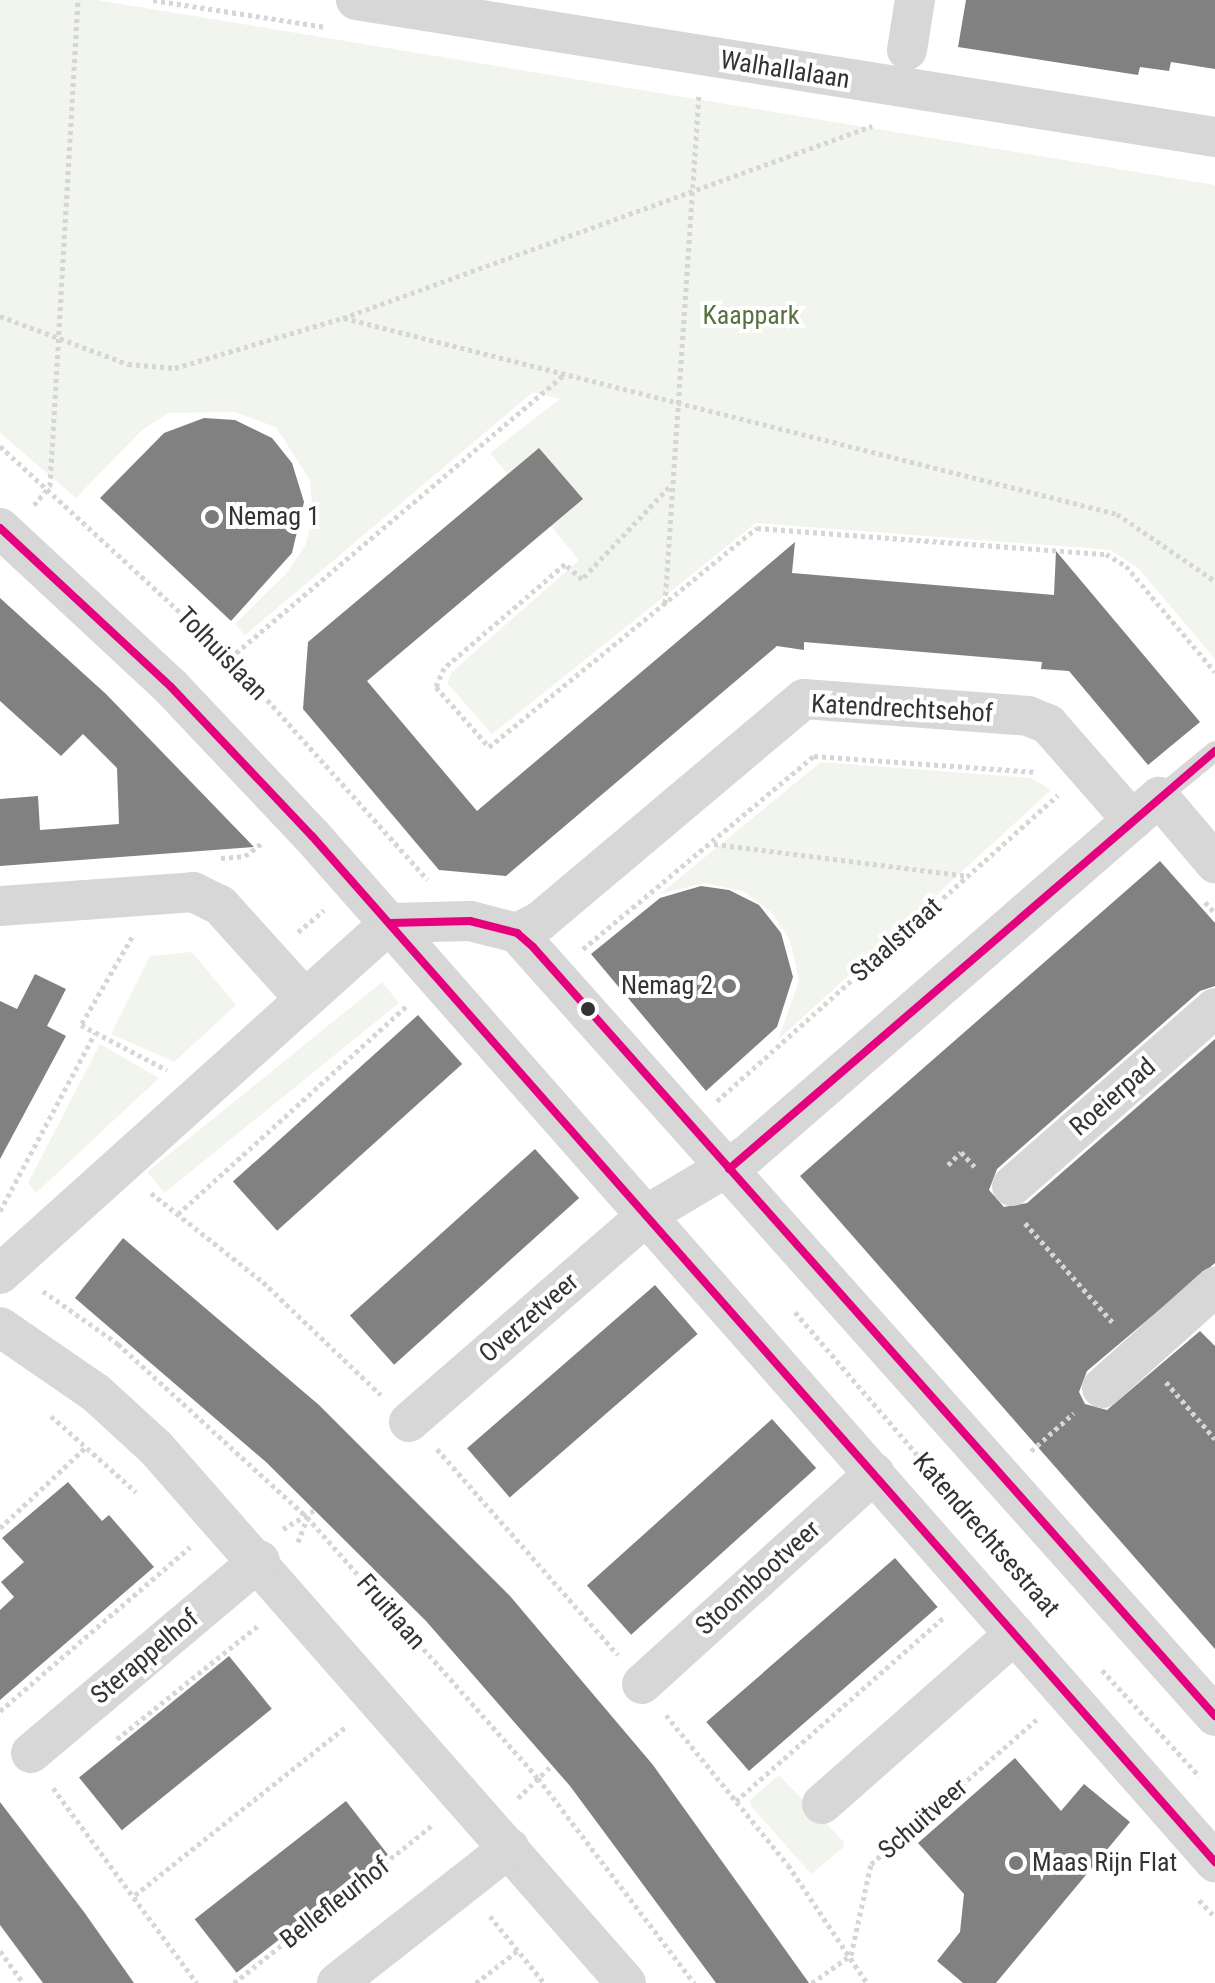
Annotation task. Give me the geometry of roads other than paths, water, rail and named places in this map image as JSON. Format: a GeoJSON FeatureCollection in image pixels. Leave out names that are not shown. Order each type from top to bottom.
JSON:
{"type":"FeatureCollection","features":[{"type":"Feature","properties":{"kind":"street","name":"Walhallalaan"},"geometry":{"type":"LineString","coordinates":[[356,0],[908,70],[1215,137]]}},
{"type":"Feature","properties":{"kind":"street"},"geometry":{"type":"LineString","coordinates":[[908,70],[915,0]]}},
{"type":"Feature","properties":{"kind":"street"},"geometry":{"type":"LineString","coordinates":[[0,528],[171,687],[390,923]]}},
{"type":"Feature","properties":{"kind":"street","name":"Katendrechtsehof"},"geometry":{"type":"LineString","coordinates":[[517,933],[539,922],[804,699],[1028,716],[1048,724],[1145,809],[1215,863]]}},
{"type":"Feature","properties":{"kind":"street"},"geometry":{"type":"LineString","coordinates":[[648,1214],[729,1169],[1145,809]]}},
{"type":"Feature","properties":{"kind":"street"},"geometry":{"type":"LineString","coordinates":[[0,906],[193,892],[220,905],[304,998]]}},
{"type":"Feature","properties":{"kind":"street"},"geometry":{"type":"LineString","coordinates":[[428,988],[439,946],[451,927],[470,921]]}},
{"type":"Feature","properties":{"kind":"street"},"geometry":{"type":"LineString","coordinates":[[0,1274],[390,923],[470,921],[517,933]]}},
{"type":"Feature","properties":{"kind":"street","name":"Katendrechtsestraat"},"geometry":{"type":"LineString","coordinates":[[390,923],[428,988],[889,1463],[1015,1634],[1215,1862]]}},
{"type":"Feature","properties":{"kind":"street","name":"Katendrechtsestraat"},"geometry":{"type":"LineString","coordinates":[[517,933],[1215,1716]]}},
{"type":"Feature","properties":{"kind":"street","name":"Roeierpad"},"geometry":{"type":"LineString","coordinates":[[1005,1193],[1215,1008]]}},
{"type":"Feature","properties":{"kind":"street","name":"Overzetveer"},"geometry":{"type":"LineString","coordinates":[[409,1422],[648,1214]]}},
{"type":"Feature","properties":{"kind":"street"},"geometry":{"type":"LineString","coordinates":[[1102,1388],[1215,1287]]}},
{"type":"Feature","properties":{"kind":"street"},"geometry":{"type":"LineString","coordinates":[[0,1327],[96,1393],[269,1546],[509,1848],[626,1983]]}},
{"type":"Feature","properties":{"kind":"street","name":"Stoombootveer"},"geometry":{"type":"LineString","coordinates":[[642,1684],[889,1463]]}},
{"type":"Feature","properties":{"kind":"street","name":"Sterappelhof"},"geometry":{"type":"LineString","coordinates":[[38,1765],[269,1546]]}},
{"type":"Feature","properties":{"kind":"street"},"geometry":{"type":"LineString","coordinates":[[822,1804],[1015,1634]]}},
{"type":"Feature","properties":{"kind":"street"},"geometry":{"type":"LineString","coordinates":[[337,1983],[509,1848]]}},
{"type":"Feature","properties":{"kind":"lane"},"geometry":{"type":"LineString","coordinates":[[1145,809],[1215,751]]}},
{"type":"Feature","properties":{"kind":"place","name":"Nemag 1"},"geometry":{"type":"Point","coordinates":[212,517]}},
{"type":"Feature","properties":{"kind":"place","name":"Nemag 2"},"geometry":{"type":"Point","coordinates":[729,986]}},
{"type":"Feature","properties":{"kind":"place","name":"Maas Rijn Flat"},"geometry":{"type":"Point","coordinates":[1016,1863]}},
{"type":"Feature","properties":{"kind":"park label","name":"Kaappark"},"geometry":{"type":"Point","coordinates":[751,316]}}]}
